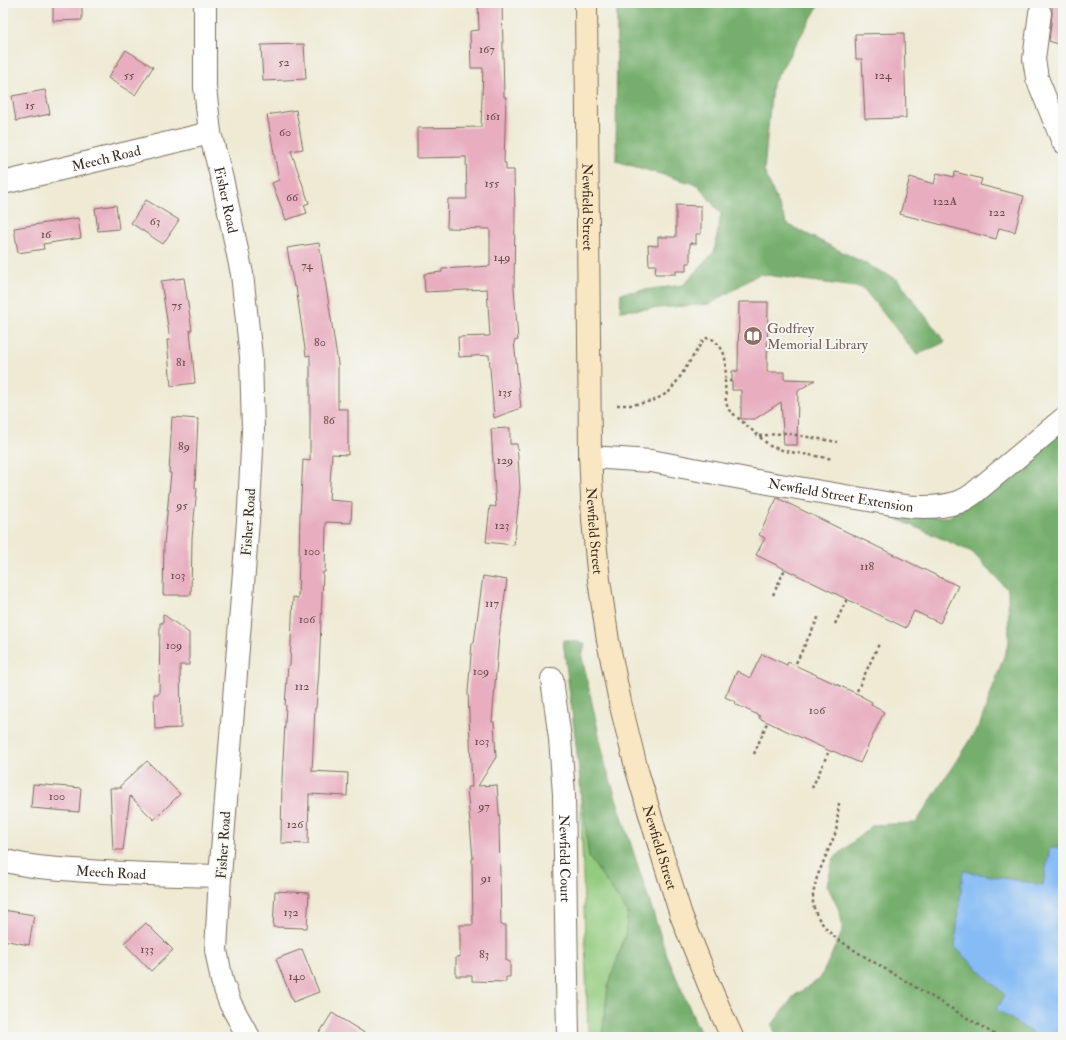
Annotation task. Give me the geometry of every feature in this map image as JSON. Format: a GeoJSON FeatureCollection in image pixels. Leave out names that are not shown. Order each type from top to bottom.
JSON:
{"type":"FeatureCollection","features":[{"type":"Feature","properties":{"kind":"main road","name":"Newfield Street"},"geometry":{"type":"LineString","coordinates":[[586,3],[590,457],[593,520],[600,588],[617,686],[636,767],[681,915],[711,990],[732,1037]]}},
{"type":"Feature","properties":{"kind":"street","name":"Fisher Road"},"geometry":{"type":"LineString","coordinates":[[205,3],[205,87],[210,133],[223,183],[242,274],[251,357],[252,423],[249,508],[220,876],[216,950],[222,981],[230,1003],[249,1037]]}},
{"type":"Feature","properties":{"kind":"street"},"geometry":{"type":"LineString","coordinates":[[1040,13],[1034,59],[1036,78],[1063,142]]}},
{"type":"Feature","properties":{"kind":"street","name":"Meech Road"},"geometry":{"type":"LineString","coordinates":[[3,183],[210,133]]}},
{"type":"Feature","properties":{"kind":"street","name":"Newfield Street Extension"},"geometry":{"type":"LineString","coordinates":[[590,457],[652,461],[860,499],[912,507],[927,507],[960,502],[973,494],[1063,419]]}},
{"type":"Feature","properties":{"kind":"street","name":"Newfield Court"},"geometry":{"type":"LineString","coordinates":[[552,679],[560,739],[564,794],[568,1037]]}},
{"type":"Feature","properties":{"kind":"street","name":"Meech Road"},"geometry":{"type":"LineString","coordinates":[[3,860],[17,864],[45,868],[128,874],[220,876]]}},
{"type":"Feature","properties":{"kind":"path"},"geometry":{"type":"LineString","coordinates":[[617,405],[632,405],[653,401],[669,392],[704,339],[707,337],[712,338],[725,354],[726,403],[729,410],[770,446],[785,451],[833,460]]}},
{"type":"Feature","properties":{"kind":"path"},"geometry":{"type":"LineString","coordinates":[[725,381],[732,381]]}},
{"type":"Feature","properties":{"kind":"path"},"geometry":{"type":"LineString","coordinates":[[759,436],[785,433],[837,442]]}},
{"type":"Feature","properties":{"kind":"path"},"geometry":{"type":"LineString","coordinates":[[773,595],[785,569]]}},
{"type":"Feature","properties":{"kind":"path"},"geometry":{"type":"LineString","coordinates":[[835,624],[846,599]]}},
{"type":"Feature","properties":{"kind":"path"},"geometry":{"type":"LineString","coordinates":[[796,664],[819,616]]}},
{"type":"Feature","properties":{"kind":"path"},"geometry":{"type":"LineString","coordinates":[[857,692],[879,644]]}},
{"type":"Feature","properties":{"kind":"path"},"geometry":{"type":"LineString","coordinates":[[754,754],[767,723]]}},
{"type":"Feature","properties":{"kind":"path"},"geometry":{"type":"LineString","coordinates":[[812,788],[828,753]]}},
{"type":"Feature","properties":{"kind":"path"},"geometry":{"type":"LineString","coordinates":[[839,803],[836,832],[817,877],[813,894],[813,905],[817,916],[833,936],[857,952],[999,1037]]}},
{"type":"Feature","properties":{"kind":"green space"},"geometry":{"type":"Polygon","coordinates":[[[617,3],[820,3],[772,85],[764,171],[787,224],[898,280],[945,342],[917,355],[863,288],[759,274],[710,304],[620,311],[621,293],[683,285],[714,252],[721,214],[698,185],[616,161],[617,3]]]}},
{"type":"Feature","properties":{"kind":"green space"},"geometry":{"type":"Polygon","coordinates":[[[1063,424],[1063,1037],[777,1037],[772,1025],[794,996],[820,979],[843,930],[840,912],[827,885],[833,859],[873,825],[916,823],[980,724],[1009,642],[1008,590],[972,552],[890,516],[949,517],[1063,424]]]}},
{"type":"Feature","properties":{"kind":"green space"},"geometry":{"type":"Polygon","coordinates":[[[563,640],[585,643],[582,657],[606,767],[667,956],[702,1037],[602,1037],[608,987],[625,936],[628,913],[589,857],[563,640]]]}},
{"type":"Feature","properties":{"kind":"green space"},"geometry":{"type":"Polygon","coordinates":[[[580,778],[589,857],[628,913],[625,936],[608,987],[602,1037],[588,1037],[580,778]]]}},
{"type":"Feature","properties":{"kind":"water"},"geometry":{"type":"Polygon","coordinates":[[[1050,848],[1063,848],[1063,1037],[1038,1037],[996,1009],[1005,995],[955,947],[963,871],[1043,885],[1050,848]]]}},
{"type":"Feature","properties":{"kind":"building"},"geometry":{"type":"Polygon","coordinates":[[[53,3],[82,3],[82,20],[53,21],[53,3]]]}},
{"type":"Feature","properties":{"kind":"building"},"geometry":{"type":"Polygon","coordinates":[[[478,3],[502,3],[504,97],[506,97],[504,163],[506,163],[506,170],[514,170],[514,288],[518,340],[514,341],[521,408],[494,418],[489,355],[459,357],[458,337],[490,336],[487,289],[425,292],[424,274],[442,272],[442,269],[490,266],[490,229],[447,228],[448,199],[467,199],[466,157],[417,158],[417,128],[481,127],[483,68],[471,68],[470,31],[479,30],[478,3]]]}},
{"type":"Feature","properties":{"kind":"building"},"geometry":{"type":"Polygon","coordinates":[[[1053,3],[1063,3],[1063,46],[1049,41],[1053,3]]]}},
{"type":"Feature","properties":{"kind":"building"},"geometry":{"type":"Polygon","coordinates":[[[904,33],[906,118],[865,119],[862,59],[856,59],[855,34],[904,33]]]}},
{"type":"Feature","properties":{"kind":"building"},"geometry":{"type":"Polygon","coordinates":[[[304,44],[306,79],[263,81],[261,45],[304,44]]]}},
{"type":"Feature","properties":{"kind":"building"},"geometry":{"type":"Polygon","coordinates":[[[126,50],[153,67],[135,95],[108,78],[126,50]]]}},
{"type":"Feature","properties":{"kind":"building"},"geometry":{"type":"Polygon","coordinates":[[[45,90],[50,114],[16,121],[12,96],[45,90]]]}},
{"type":"Feature","properties":{"kind":"building"},"geometry":{"type":"Polygon","coordinates":[[[296,110],[303,149],[291,151],[309,203],[304,205],[307,213],[286,220],[272,183],[279,180],[267,115],[296,110]]]}},
{"type":"Feature","properties":{"kind":"building"},"geometry":{"type":"Polygon","coordinates":[[[955,172],[982,179],[980,185],[1024,196],[1015,232],[999,228],[996,239],[900,214],[910,177],[934,184],[937,173],[954,177],[955,172]]]}},
{"type":"Feature","properties":{"kind":"building"},"geometry":{"type":"Polygon","coordinates":[[[146,200],[179,220],[163,244],[131,223],[146,200]]]}},
{"type":"Feature","properties":{"kind":"building"},"geometry":{"type":"Polygon","coordinates":[[[116,205],[119,229],[98,231],[95,208],[116,205]]]}},
{"type":"Feature","properties":{"kind":"building"},"geometry":{"type":"Polygon","coordinates":[[[676,205],[701,206],[701,234],[696,234],[696,244],[690,243],[690,263],[686,263],[686,271],[676,271],[676,274],[655,274],[656,265],[649,265],[648,245],[658,246],[658,237],[676,237],[676,205]]]}},
{"type":"Feature","properties":{"kind":"building"},"geometry":{"type":"Polygon","coordinates":[[[78,218],[81,238],[43,244],[44,249],[18,253],[14,228],[78,218]]]}},
{"type":"Feature","properties":{"kind":"building"},"geometry":{"type":"Polygon","coordinates":[[[319,243],[338,364],[338,409],[348,409],[348,455],[332,454],[329,500],[352,502],[351,523],[326,522],[325,572],[323,572],[319,671],[315,708],[312,771],[348,773],[347,796],[309,794],[308,844],[281,843],[285,705],[288,665],[290,665],[293,597],[298,598],[303,460],[310,461],[310,355],[306,356],[296,287],[294,287],[287,248],[319,243]]]}},
{"type":"Feature","properties":{"kind":"building"},"geometry":{"type":"Polygon","coordinates":[[[184,278],[192,330],[190,330],[195,383],[171,386],[167,340],[170,340],[161,281],[184,278]]]}},
{"type":"Feature","properties":{"kind":"building","name":"Godfrey Memorial Library"},"geometry":{"type":"Polygon","coordinates":[[[739,302],[768,302],[767,372],[784,372],[784,379],[815,380],[798,391],[797,445],[784,445],[781,402],[755,419],[741,419],[741,390],[732,390],[732,371],[738,371],[739,302]]]}},
{"type":"Feature","properties":{"kind":"building"},"geometry":{"type":"Polygon","coordinates":[[[172,417],[198,419],[195,488],[197,488],[192,538],[191,595],[163,595],[164,544],[171,473],[169,473],[172,417]]]}},
{"type":"Feature","properties":{"kind":"building"},"geometry":{"type":"Polygon","coordinates":[[[510,428],[510,444],[517,444],[520,488],[514,545],[486,542],[490,506],[496,507],[491,429],[510,428]]]}},
{"type":"Feature","properties":{"kind":"building"},"geometry":{"type":"Polygon","coordinates":[[[777,498],[958,586],[940,623],[914,611],[906,628],[756,555],[765,538],[759,535],[777,498]]]}},
{"type":"Feature","properties":{"kind":"building"},"geometry":{"type":"Polygon","coordinates":[[[483,576],[507,580],[499,636],[492,722],[494,722],[496,757],[478,786],[497,785],[500,825],[501,925],[506,925],[506,960],[510,962],[510,977],[506,977],[506,982],[472,981],[472,976],[456,976],[456,957],[460,957],[460,925],[473,925],[473,859],[467,787],[472,787],[468,692],[472,643],[474,643],[483,576]]]}},
{"type":"Feature","properties":{"kind":"building"},"geometry":{"type":"Polygon","coordinates":[[[163,614],[189,633],[189,665],[180,665],[181,728],[155,729],[154,694],[159,694],[160,623],[163,623],[163,614]]]}},
{"type":"Feature","properties":{"kind":"building"},"geometry":{"type":"Polygon","coordinates":[[[762,654],[787,665],[788,662],[862,696],[872,702],[871,705],[884,712],[860,763],[833,751],[832,752],[759,718],[760,716],[735,704],[736,702],[725,697],[737,671],[750,678],[762,654]]]}},
{"type":"Feature","properties":{"kind":"building"},"geometry":{"type":"Polygon","coordinates":[[[147,761],[180,794],[154,820],[130,796],[123,850],[113,850],[110,788],[122,788],[120,786],[147,761]]]}},
{"type":"Feature","properties":{"kind":"building"},"geometry":{"type":"Polygon","coordinates":[[[33,784],[81,788],[79,812],[31,808],[33,784]]]}},
{"type":"Feature","properties":{"kind":"building"},"geometry":{"type":"Polygon","coordinates":[[[275,891],[309,893],[307,928],[273,927],[275,891]]]}},
{"type":"Feature","properties":{"kind":"building"},"geometry":{"type":"Polygon","coordinates":[[[3,910],[34,915],[29,945],[3,940],[3,910]]]}},
{"type":"Feature","properties":{"kind":"building"},"geometry":{"type":"Polygon","coordinates":[[[146,923],[173,950],[151,971],[124,943],[146,923]]]}},
{"type":"Feature","properties":{"kind":"building"},"geometry":{"type":"Polygon","coordinates":[[[302,949],[319,992],[293,1002],[276,959],[302,949]]]}},
{"type":"Feature","properties":{"kind":"building"},"geometry":{"type":"Polygon","coordinates":[[[332,1013],[371,1037],[317,1037],[332,1013]]]}},
{"type":"Feature","properties":{"kind":"place","name":"Godfrey Memorial Library"},"geometry":{"type":"Point","coordinates":[753,336]}}]}
